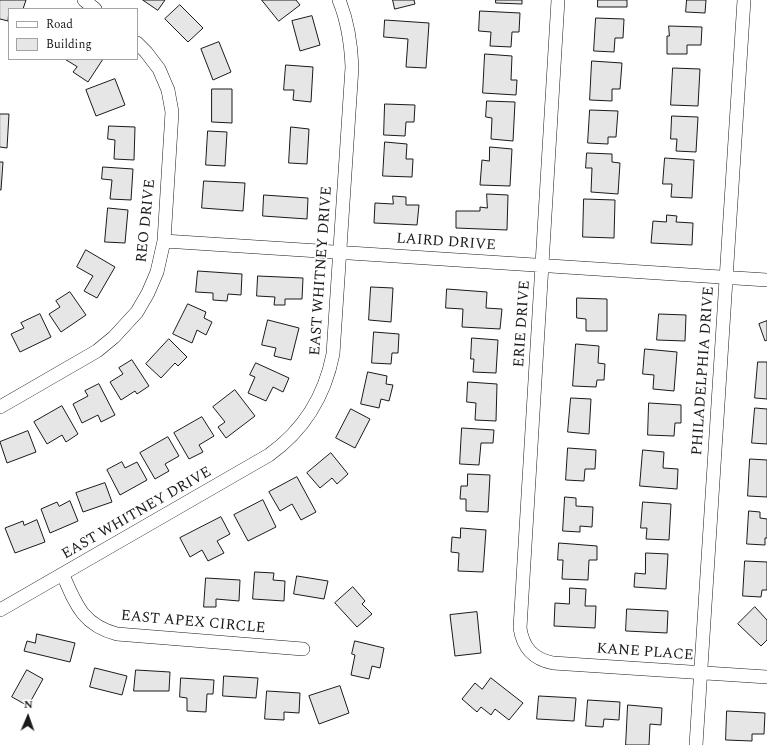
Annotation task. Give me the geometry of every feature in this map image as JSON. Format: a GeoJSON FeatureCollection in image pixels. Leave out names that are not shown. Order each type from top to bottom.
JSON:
{"type":"FeatureCollection","features":[{"type":"Feature","properties":{"kind":"street"},"geometry":{"type":"LineString","coordinates":[[84,0],[94,8]]}},
{"type":"Feature","properties":{"kind":"street","name":"EAST WHITNEY DRIVE"},"geometry":{"type":"LineString","coordinates":[[0,610],[269,455],[302,425],[315,406],[324,386],[331,364],[352,67],[351,44],[347,22],[339,0]]}},
{"type":"Feature","properties":{"kind":"street","name":"ERIE DRIVE"},"geometry":{"type":"LineString","coordinates":[[526,648],[521,638],[520,628],[543,266],[541,260],[558,0]]}},
{"type":"Feature","properties":{"kind":"street","name":"PHILADELPHIA DRIVE"},"geometry":{"type":"LineString","coordinates":[[696,745],[744,0]]}},
{"type":"Feature","properties":{"kind":"street","name":"REO DRIVE"},"geometry":{"type":"LineString","coordinates":[[0,407],[97,351],[122,330],[137,312],[148,293],[157,272],[164,241],[172,112],[170,101],[159,70],[138,44]]}},
{"type":"Feature","properties":{"kind":"street","name":"LAIRD DRIVE"},"geometry":{"type":"LineString","coordinates":[[164,241],[767,280]]}},
{"type":"Feature","properties":{"kind":"street","name":"EAST APEX CIRCLE"},"geometry":{"type":"LineString","coordinates":[[63,575],[75,604],[81,612],[93,624],[107,631],[118,634],[303,649]]}},
{"type":"Feature","properties":{"kind":"street","name":"KANE PLACE"},"geometry":{"type":"LineString","coordinates":[[526,648],[534,656],[544,661],[554,663],[767,677]]}},
{"type":"Feature","properties":{"kind":"building"},"geometry":{"type":"Polygon","coordinates":[[[0,0],[26,0],[23,8],[8,8],[8,21],[0,19],[0,0]]]}},
{"type":"Feature","properties":{"kind":"building"},"geometry":{"type":"Polygon","coordinates":[[[143,0],[165,0],[158,10],[143,0]]]}},
{"type":"Feature","properties":{"kind":"building"},"geometry":{"type":"Polygon","coordinates":[[[262,0],[296,0],[300,5],[279,21],[262,0]]]}},
{"type":"Feature","properties":{"kind":"building"},"geometry":{"type":"Polygon","coordinates":[[[393,0],[414,0],[415,4],[395,9],[393,0]]]}},
{"type":"Feature","properties":{"kind":"building"},"geometry":{"type":"Polygon","coordinates":[[[496,0],[522,0],[522,4],[496,3],[496,0]]]}},
{"type":"Feature","properties":{"kind":"building"},"geometry":{"type":"Polygon","coordinates":[[[598,0],[627,0],[627,7],[598,7],[598,0]]]}},
{"type":"Feature","properties":{"kind":"building"},"geometry":{"type":"Polygon","coordinates":[[[687,0],[706,0],[705,13],[686,12],[687,0]]]}},
{"type":"Feature","properties":{"kind":"building"},"geometry":{"type":"Polygon","coordinates":[[[180,5],[203,28],[188,42],[165,19],[180,5]]]}},
{"type":"Feature","properties":{"kind":"building"},"geometry":{"type":"Polygon","coordinates":[[[480,11],[520,13],[519,32],[512,32],[511,47],[490,46],[491,32],[479,31],[480,11]]]}},
{"type":"Feature","properties":{"kind":"building"},"geometry":{"type":"Polygon","coordinates":[[[312,16],[320,45],[300,51],[292,21],[312,16]]]}},
{"type":"Feature","properties":{"kind":"building"},"geometry":{"type":"Polygon","coordinates":[[[596,18],[624,19],[623,38],[615,38],[614,52],[594,51],[596,18]]]}},
{"type":"Feature","properties":{"kind":"building"},"geometry":{"type":"Polygon","coordinates":[[[385,20],[429,23],[426,68],[406,67],[408,39],[384,37],[385,20]]]}},
{"type":"Feature","properties":{"kind":"building"},"geometry":{"type":"Polygon","coordinates":[[[669,26],[702,27],[701,45],[687,45],[687,54],[667,54],[667,36],[669,36],[669,26]]]}},
{"type":"Feature","properties":{"kind":"building"},"geometry":{"type":"Polygon","coordinates":[[[219,42],[231,72],[213,80],[201,49],[219,42]]]}},
{"type":"Feature","properties":{"kind":"building"},"geometry":{"type":"Polygon","coordinates":[[[485,54],[512,56],[511,80],[517,80],[516,95],[483,93],[485,54]]]}},
{"type":"Feature","properties":{"kind":"building"},"geometry":{"type":"Polygon","coordinates":[[[66,60],[102,60],[88,82],[73,72],[77,67],[66,60]]]}},
{"type":"Feature","properties":{"kind":"building"},"geometry":{"type":"Polygon","coordinates":[[[592,61],[622,63],[620,89],[612,89],[612,101],[590,100],[592,61]]]}},
{"type":"Feature","properties":{"kind":"building"},"geometry":{"type":"Polygon","coordinates":[[[286,65],[313,67],[311,102],[293,100],[294,90],[284,90],[286,65]]]}},
{"type":"Feature","properties":{"kind":"building"},"geometry":{"type":"Polygon","coordinates":[[[673,68],[700,69],[698,106],[671,105],[673,68]]]}},
{"type":"Feature","properties":{"kind":"building"},"geometry":{"type":"Polygon","coordinates":[[[115,79],[125,105],[96,116],[86,90],[115,79]]]}},
{"type":"Feature","properties":{"kind":"building"},"geometry":{"type":"Polygon","coordinates":[[[212,89],[232,89],[232,123],[212,122],[212,89]]]}},
{"type":"Feature","properties":{"kind":"building"},"geometry":{"type":"Polygon","coordinates":[[[487,101],[515,102],[513,141],[491,139],[492,118],[486,117],[487,101]]]}},
{"type":"Feature","properties":{"kind":"building"},"geometry":{"type":"Polygon","coordinates":[[[385,104],[415,105],[414,122],[406,122],[405,136],[384,135],[385,104]]]}},
{"type":"Feature","properties":{"kind":"building"},"geometry":{"type":"Polygon","coordinates":[[[590,110],[618,111],[616,137],[608,137],[608,144],[588,143],[590,110]]]}},
{"type":"Feature","properties":{"kind":"building"},"geometry":{"type":"Polygon","coordinates":[[[0,114],[9,114],[7,148],[0,147],[0,114]]]}},
{"type":"Feature","properties":{"kind":"building"},"geometry":{"type":"Polygon","coordinates":[[[672,116],[698,117],[696,152],[676,151],[677,139],[671,139],[672,116]]]}},
{"type":"Feature","properties":{"kind":"building"},"geometry":{"type":"Polygon","coordinates":[[[109,126],[135,127],[134,160],[114,159],[115,140],[108,139],[109,126]]]}},
{"type":"Feature","properties":{"kind":"building"},"geometry":{"type":"Polygon","coordinates":[[[291,127],[309,129],[307,164],[289,163],[291,127]]]}},
{"type":"Feature","properties":{"kind":"building"},"geometry":{"type":"Polygon","coordinates":[[[208,131],[227,132],[225,166],[206,165],[208,131]]]}},
{"type":"Feature","properties":{"kind":"building"},"geometry":{"type":"Polygon","coordinates":[[[385,142],[407,144],[406,159],[413,159],[412,177],[383,176],[385,142]]]}},
{"type":"Feature","properties":{"kind":"building"},"geometry":{"type":"Polygon","coordinates":[[[490,147],[512,149],[510,186],[480,185],[482,160],[489,161],[490,147]]]}},
{"type":"Feature","properties":{"kind":"building"},"geometry":{"type":"Polygon","coordinates":[[[587,153],[612,154],[612,162],[620,163],[618,194],[591,192],[592,168],[586,168],[587,153]]]}},
{"type":"Feature","properties":{"kind":"building"},"geometry":{"type":"Polygon","coordinates":[[[665,158],[694,160],[692,198],[671,197],[672,184],[663,184],[665,158]]]}},
{"type":"Feature","properties":{"kind":"building"},"geometry":{"type":"Polygon","coordinates":[[[0,162],[3,162],[1,190],[0,190],[0,162]]]}},
{"type":"Feature","properties":{"kind":"building"},"geometry":{"type":"Polygon","coordinates":[[[103,167],[133,169],[131,200],[110,199],[112,180],[102,179],[103,167]]]}},
{"type":"Feature","properties":{"kind":"building"},"geometry":{"type":"Polygon","coordinates":[[[204,181],[245,183],[243,211],[202,208],[204,181]]]}},
{"type":"Feature","properties":{"kind":"building"},"geometry":{"type":"Polygon","coordinates":[[[487,194],[508,195],[507,230],[456,228],[456,211],[480,211],[480,207],[487,208],[487,194]]]}},
{"type":"Feature","properties":{"kind":"building"},"geometry":{"type":"Polygon","coordinates":[[[264,195],[308,198],[307,219],[263,216],[264,195]]]}},
{"type":"Feature","properties":{"kind":"building"},"geometry":{"type":"Polygon","coordinates":[[[393,196],[406,197],[406,205],[419,205],[417,225],[374,223],[375,203],[393,204],[393,196]]]}},
{"type":"Feature","properties":{"kind":"building"},"geometry":{"type":"Polygon","coordinates":[[[584,199],[615,200],[614,238],[583,237],[584,199]]]}},
{"type":"Feature","properties":{"kind":"building"},"geometry":{"type":"Polygon","coordinates":[[[108,208],[128,210],[125,243],[105,242],[108,208]]]}},
{"type":"Feature","properties":{"kind":"building"},"geometry":{"type":"Polygon","coordinates":[[[667,215],[677,216],[676,222],[693,223],[692,245],[651,243],[653,221],[666,222],[667,215]]]}},
{"type":"Feature","properties":{"kind":"building"},"geometry":{"type":"Polygon","coordinates":[[[86,250],[115,267],[97,298],[84,291],[93,276],[77,267],[86,250]]]}},
{"type":"Feature","properties":{"kind":"building"},"geometry":{"type":"Polygon","coordinates":[[[198,271],[242,274],[241,295],[228,294],[227,301],[213,300],[213,293],[196,292],[198,271]]]}},
{"type":"Feature","properties":{"kind":"building"},"geometry":{"type":"Polygon","coordinates":[[[258,276],[303,278],[302,299],[285,299],[285,305],[274,305],[275,297],[257,296],[258,276]]]}},
{"type":"Feature","properties":{"kind":"building"},"geometry":{"type":"Polygon","coordinates":[[[371,287],[393,288],[391,322],[369,320],[371,287]]]}},
{"type":"Feature","properties":{"kind":"building"},"geometry":{"type":"Polygon","coordinates":[[[447,289],[487,292],[486,308],[502,309],[500,329],[462,327],[463,309],[446,308],[447,289]]]}},
{"type":"Feature","properties":{"kind":"building"},"geometry":{"type":"Polygon","coordinates":[[[70,292],[86,315],[61,332],[49,314],[60,307],[56,301],[70,292]]]}},
{"type":"Feature","properties":{"kind":"building"},"geometry":{"type":"Polygon","coordinates":[[[577,298],[607,299],[607,331],[586,331],[586,319],[577,318],[577,298]]]}},
{"type":"Feature","properties":{"kind":"building"},"geometry":{"type":"Polygon","coordinates":[[[188,304],[206,312],[204,318],[212,322],[206,335],[197,330],[192,343],[173,334],[188,304]]]}},
{"type":"Feature","properties":{"kind":"building"},"geometry":{"type":"Polygon","coordinates":[[[40,314],[51,337],[20,352],[11,334],[24,328],[21,323],[40,314]]]}},
{"type":"Feature","properties":{"kind":"building"},"geometry":{"type":"Polygon","coordinates":[[[659,314],[686,315],[685,341],[657,340],[659,314]]]}},
{"type":"Feature","properties":{"kind":"building"},"geometry":{"type":"Polygon","coordinates":[[[268,320],[299,328],[291,360],[274,356],[276,348],[262,345],[268,320]]]}},
{"type":"Feature","properties":{"kind":"building"},"geometry":{"type":"Polygon","coordinates":[[[767,321],[767,340],[765,341],[759,324],[767,321]]]}},
{"type":"Feature","properties":{"kind":"building"},"geometry":{"type":"Polygon","coordinates":[[[374,332],[399,334],[398,353],[392,353],[391,364],[372,363],[374,332]]]}},
{"type":"Feature","properties":{"kind":"building"},"geometry":{"type":"Polygon","coordinates":[[[472,338],[498,340],[496,373],[473,372],[474,359],[471,359],[472,338]]]}},
{"type":"Feature","properties":{"kind":"building"},"geometry":{"type":"Polygon","coordinates":[[[169,339],[187,357],[178,366],[175,363],[161,378],[146,364],[169,339]]]}},
{"type":"Feature","properties":{"kind":"building"},"geometry":{"type":"Polygon","coordinates":[[[576,344],[599,346],[598,363],[605,364],[604,380],[597,380],[596,387],[573,386],[576,344]]]}},
{"type":"Feature","properties":{"kind":"building"},"geometry":{"type":"Polygon","coordinates":[[[645,349],[677,352],[674,391],[653,389],[654,375],[643,374],[645,349]]]}},
{"type":"Feature","properties":{"kind":"building"},"geometry":{"type":"Polygon","coordinates":[[[132,360],[149,386],[137,394],[135,391],[121,400],[110,382],[123,374],[119,368],[132,360]]]}},
{"type":"Feature","properties":{"kind":"building"},"geometry":{"type":"Polygon","coordinates":[[[758,362],[767,362],[767,399],[755,398],[758,362]]]}},
{"type":"Feature","properties":{"kind":"building"},"geometry":{"type":"Polygon","coordinates":[[[256,363],[289,378],[283,392],[273,387],[266,401],[248,393],[255,377],[250,375],[256,363]]]}},
{"type":"Feature","properties":{"kind":"building"},"geometry":{"type":"Polygon","coordinates":[[[368,372],[387,376],[386,384],[393,385],[389,401],[381,399],[379,408],[361,404],[368,372]]]}},
{"type":"Feature","properties":{"kind":"building"},"geometry":{"type":"Polygon","coordinates":[[[468,382],[497,384],[496,421],[475,420],[476,403],[467,402],[468,382]]]}},
{"type":"Feature","properties":{"kind":"building"},"geometry":{"type":"Polygon","coordinates":[[[99,384],[115,415],[101,422],[98,415],[82,423],[73,404],[88,396],[85,391],[99,384]]]}},
{"type":"Feature","properties":{"kind":"building"},"geometry":{"type":"Polygon","coordinates":[[[235,390],[255,416],[226,438],[218,427],[225,422],[213,407],[235,390]]]}},
{"type":"Feature","properties":{"kind":"building"},"geometry":{"type":"Polygon","coordinates":[[[571,398],[591,399],[589,434],[568,432],[571,398]]]}},
{"type":"Feature","properties":{"kind":"building"},"geometry":{"type":"Polygon","coordinates":[[[649,403],[681,405],[681,423],[675,423],[674,436],[648,435],[649,403]]]}},
{"type":"Feature","properties":{"kind":"building"},"geometry":{"type":"Polygon","coordinates":[[[62,406],[78,434],[66,442],[62,435],[47,444],[34,422],[62,406]]]}},
{"type":"Feature","properties":{"kind":"building"},"geometry":{"type":"Polygon","coordinates":[[[755,408],[767,409],[767,444],[752,443],[755,408]]]}},
{"type":"Feature","properties":{"kind":"building"},"geometry":{"type":"Polygon","coordinates":[[[351,409],[370,419],[355,448],[336,438],[351,409]]]}},
{"type":"Feature","properties":{"kind":"building"},"geometry":{"type":"Polygon","coordinates":[[[202,417],[214,436],[199,445],[203,452],[189,459],[174,433],[202,417]]]}},
{"type":"Feature","properties":{"kind":"building"},"geometry":{"type":"Polygon","coordinates":[[[462,428],[494,430],[493,443],[481,443],[479,465],[460,464],[462,428]]]}},
{"type":"Feature","properties":{"kind":"building"},"geometry":{"type":"Polygon","coordinates":[[[28,431],[36,452],[7,463],[0,442],[28,431]]]}},
{"type":"Feature","properties":{"kind":"building"},"geometry":{"type":"Polygon","coordinates":[[[168,437],[179,456],[165,464],[169,471],[155,479],[140,453],[168,437]]]}},
{"type":"Feature","properties":{"kind":"building"},"geometry":{"type":"Polygon","coordinates":[[[568,448],[596,450],[595,469],[585,469],[584,481],[566,480],[568,448]]]}},
{"type":"Feature","properties":{"kind":"building"},"geometry":{"type":"Polygon","coordinates":[[[643,450],[664,452],[663,468],[678,469],[677,489],[640,486],[643,450]]]}},
{"type":"Feature","properties":{"kind":"building"},"geometry":{"type":"Polygon","coordinates":[[[331,453],[348,474],[337,484],[332,478],[320,488],[307,473],[331,453]]]}},
{"type":"Feature","properties":{"kind":"building"},"geometry":{"type":"Polygon","coordinates":[[[750,459],[767,460],[767,497],[748,496],[750,459]]]}},
{"type":"Feature","properties":{"kind":"building"},"geometry":{"type":"Polygon","coordinates":[[[122,462],[125,468],[137,462],[147,480],[120,495],[107,470],[122,462]]]}},
{"type":"Feature","properties":{"kind":"building"},"geometry":{"type":"Polygon","coordinates":[[[468,474],[490,475],[488,512],[466,511],[466,499],[460,499],[461,486],[467,486],[468,474]]]}},
{"type":"Feature","properties":{"kind":"building"},"geometry":{"type":"Polygon","coordinates":[[[297,477],[316,512],[301,520],[292,504],[280,511],[269,492],[297,477]]]}},
{"type":"Feature","properties":{"kind":"building"},"geometry":{"type":"Polygon","coordinates":[[[105,483],[112,502],[83,512],[76,493],[105,483]]]}},
{"type":"Feature","properties":{"kind":"building"},"geometry":{"type":"Polygon","coordinates":[[[565,497],[576,498],[576,506],[593,507],[592,527],[580,526],[580,532],[563,531],[565,497]]]}},
{"type":"Feature","properties":{"kind":"building"},"geometry":{"type":"Polygon","coordinates":[[[263,500],[276,527],[248,541],[234,515],[263,500]]]}},
{"type":"Feature","properties":{"kind":"building"},"geometry":{"type":"Polygon","coordinates":[[[70,501],[78,521],[50,533],[41,509],[57,502],[59,506],[70,501]]]}},
{"type":"Feature","properties":{"kind":"building"},"geometry":{"type":"Polygon","coordinates":[[[643,502],[671,504],[669,540],[646,539],[647,528],[641,528],[643,502]]]}},
{"type":"Feature","properties":{"kind":"building"},"geometry":{"type":"Polygon","coordinates":[[[749,511],[760,512],[760,518],[767,519],[767,538],[765,538],[765,545],[747,544],[749,511]]]}},
{"type":"Feature","properties":{"kind":"building"},"geometry":{"type":"Polygon","coordinates":[[[221,517],[230,534],[217,541],[224,553],[208,561],[202,550],[190,557],[180,538],[221,517]]]}},
{"type":"Feature","properties":{"kind":"building"},"geometry":{"type":"Polygon","coordinates":[[[37,520],[45,542],[15,553],[5,528],[23,521],[24,525],[37,520]]]}},
{"type":"Feature","properties":{"kind":"building"},"geometry":{"type":"Polygon","coordinates":[[[461,528],[486,530],[483,572],[458,571],[459,553],[451,552],[452,537],[460,538],[461,528]]]}},
{"type":"Feature","properties":{"kind":"building"},"geometry":{"type":"Polygon","coordinates":[[[559,543],[597,546],[597,560],[589,560],[588,580],[562,579],[563,560],[558,560],[559,543]]]}},
{"type":"Feature","properties":{"kind":"building"},"geometry":{"type":"Polygon","coordinates":[[[646,553],[668,554],[666,589],[634,587],[635,573],[645,574],[646,553]]]}},
{"type":"Feature","properties":{"kind":"building"},"geometry":{"type":"Polygon","coordinates":[[[745,561],[767,562],[767,590],[762,590],[761,597],[743,596],[745,561]]]}},
{"type":"Feature","properties":{"kind":"building"},"geometry":{"type":"Polygon","coordinates":[[[255,572],[274,573],[273,580],[285,581],[284,601],[253,599],[255,572]]]}},
{"type":"Feature","properties":{"kind":"building"},"geometry":{"type":"Polygon","coordinates":[[[297,576],[328,581],[324,599],[294,594],[297,576]]]}},
{"type":"Feature","properties":{"kind":"building"},"geometry":{"type":"Polygon","coordinates":[[[206,578],[240,580],[239,601],[216,599],[216,607],[204,607],[206,578]]]}},
{"type":"Feature","properties":{"kind":"building"},"geometry":{"type":"Polygon","coordinates":[[[353,587],[365,601],[362,604],[372,614],[357,627],[335,603],[353,587]]]}},
{"type":"Feature","properties":{"kind":"building"},"geometry":{"type":"Polygon","coordinates":[[[570,588],[586,589],[585,606],[596,606],[595,628],[554,626],[555,603],[569,604],[570,588]]]}},
{"type":"Feature","properties":{"kind":"building"},"geometry":{"type":"Polygon","coordinates":[[[755,607],[767,620],[767,640],[761,646],[738,624],[755,607]]]}},
{"type":"Feature","properties":{"kind":"building"},"geometry":{"type":"Polygon","coordinates":[[[627,609],[668,611],[667,633],[626,631],[627,609]]]}},
{"type":"Feature","properties":{"kind":"building"},"geometry":{"type":"Polygon","coordinates":[[[477,612],[481,653],[455,656],[450,615],[477,612]]]}},
{"type":"Feature","properties":{"kind":"building"},"geometry":{"type":"Polygon","coordinates":[[[37,634],[75,643],[70,662],[24,651],[27,641],[35,643],[37,634]]]}},
{"type":"Feature","properties":{"kind":"building"},"geometry":{"type":"Polygon","coordinates":[[[355,641],[384,648],[380,668],[372,666],[369,679],[351,675],[355,655],[352,654],[355,641]]]}},
{"type":"Feature","properties":{"kind":"building"},"geometry":{"type":"Polygon","coordinates":[[[95,668],[127,676],[122,695],[90,687],[95,668]]]}},
{"type":"Feature","properties":{"kind":"building"},"geometry":{"type":"Polygon","coordinates":[[[27,670],[43,679],[28,706],[12,697],[27,670]]]}},
{"type":"Feature","properties":{"kind":"building"},"geometry":{"type":"Polygon","coordinates":[[[136,670],[170,672],[169,691],[134,691],[136,670]]]}},
{"type":"Feature","properties":{"kind":"building"},"geometry":{"type":"Polygon","coordinates":[[[224,676],[258,678],[256,698],[223,696],[224,676]]]}},
{"type":"Feature","properties":{"kind":"building"},"geometry":{"type":"Polygon","coordinates":[[[181,678],[214,680],[213,694],[207,694],[206,712],[187,711],[187,698],[180,697],[181,678]]]}},
{"type":"Feature","properties":{"kind":"building"},"geometry":{"type":"Polygon","coordinates":[[[491,678],[523,703],[509,720],[495,709],[491,715],[481,707],[477,712],[462,699],[475,683],[482,689],[491,678]]]}},
{"type":"Feature","properties":{"kind":"building"},"geometry":{"type":"Polygon","coordinates":[[[340,686],[349,713],[319,724],[309,696],[340,686]]]}},
{"type":"Feature","properties":{"kind":"building"},"geometry":{"type":"Polygon","coordinates":[[[267,691],[300,693],[299,713],[284,712],[284,720],[265,719],[267,691]]]}},
{"type":"Feature","properties":{"kind":"building"},"geometry":{"type":"Polygon","coordinates":[[[539,696],[576,698],[574,721],[537,719],[539,696]]]}},
{"type":"Feature","properties":{"kind":"building"},"geometry":{"type":"Polygon","coordinates":[[[588,700],[620,702],[619,720],[604,719],[603,727],[586,726],[588,700]]]}},
{"type":"Feature","properties":{"kind":"building"},"geometry":{"type":"Polygon","coordinates":[[[628,705],[662,708],[661,725],[650,724],[649,745],[626,745],[628,705]]]}},
{"type":"Feature","properties":{"kind":"building"},"geometry":{"type":"Polygon","coordinates":[[[727,711],[765,713],[764,734],[752,734],[752,741],[726,740],[727,711]]]}}]}
